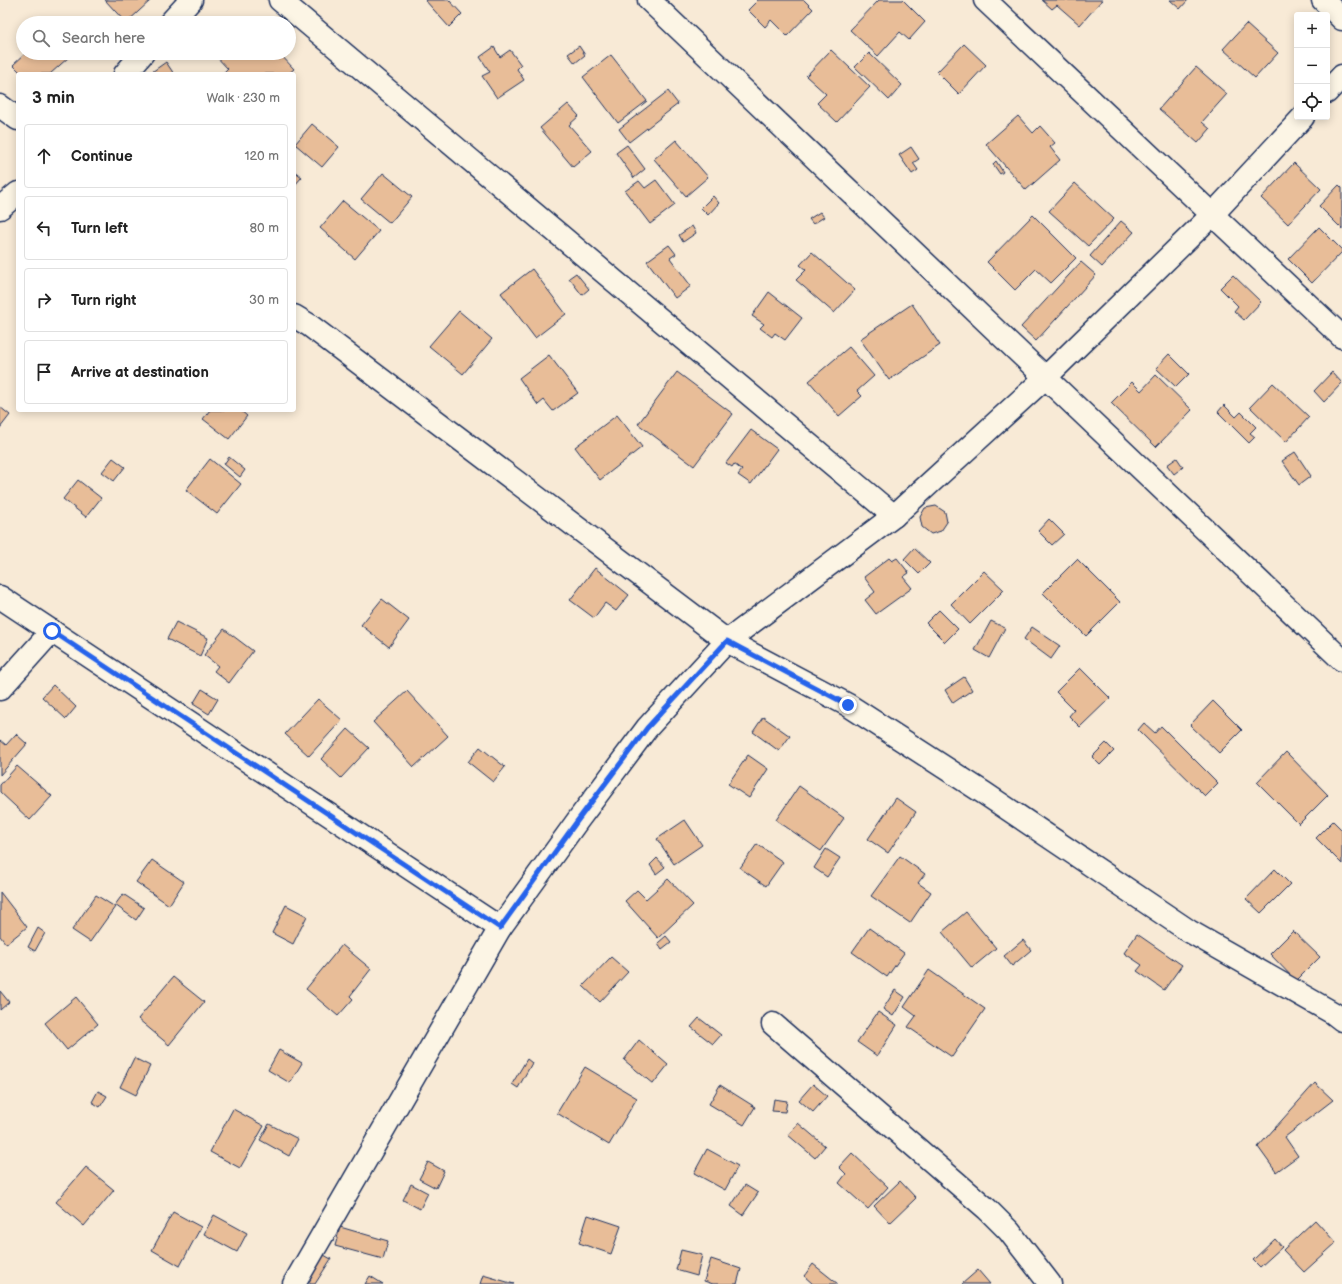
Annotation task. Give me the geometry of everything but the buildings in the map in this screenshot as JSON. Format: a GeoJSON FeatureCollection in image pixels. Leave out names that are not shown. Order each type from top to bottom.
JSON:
{"type":"FeatureCollection","features":[{"type":"Feature","properties":{"kind":"street"},"geometry":{"type":"LineString","coordinates":[[176,16],[191,0]]}},
{"type":"Feature","properties":{"kind":"street"},"geometry":{"type":"LineString","coordinates":[[280,0],[894,516]]}},
{"type":"Feature","properties":{"kind":"street"},"geometry":{"type":"LineString","coordinates":[[649,0],[1342,660]]}},
{"type":"Feature","properties":{"kind":"street"},"geometry":{"type":"LineString","coordinates":[[985,0],[1342,337]]}},
{"type":"Feature","properties":{"kind":"street"},"geometry":{"type":"LineString","coordinates":[[1323,0],[1342,18]]}},
{"type":"Feature","properties":{"kind":"street"},"geometry":{"type":"LineString","coordinates":[[127,72],[137,60]]}},
{"type":"Feature","properties":{"kind":"street"},"geometry":{"type":"LineString","coordinates":[[1330,89],[1342,76]]}},
{"type":"Feature","properties":{"kind":"street"},"geometry":{"type":"LineString","coordinates":[[0,106],[16,118]]}},
{"type":"Feature","properties":{"kind":"street"},"geometry":{"type":"LineString","coordinates":[[294,1284],[500,928],[647,728],[727,641],[894,516],[1045,378],[1212,215],[1300,120]]}},
{"type":"Feature","properties":{"kind":"street"},"geometry":{"type":"LineString","coordinates":[[0,208],[16,195]]}},
{"type":"Feature","properties":{"kind":"street"},"geometry":{"type":"LineString","coordinates":[[296,317],[727,641],[848,705],[984,793],[1188,931],[1333,1013],[1342,1020]]}},
{"type":"Feature","properties":{"kind":"street"},"geometry":{"type":"LineString","coordinates":[[0,597],[500,928]]}},
{"type":"Feature","properties":{"kind":"street"},"geometry":{"type":"LineString","coordinates":[[0,689],[52,631]]}},
{"type":"Feature","properties":{"kind":"street"},"geometry":{"type":"LineString","coordinates":[[773,1024],[987,1209],[1009,1231],[1050,1284]]}},
{"type":"Feature","properties":{"kind":"route"},"geometry":{"type":"LineString","coordinates":[[52,631],[500,928],[647,728],[727,641],[848,705]]}}]}
